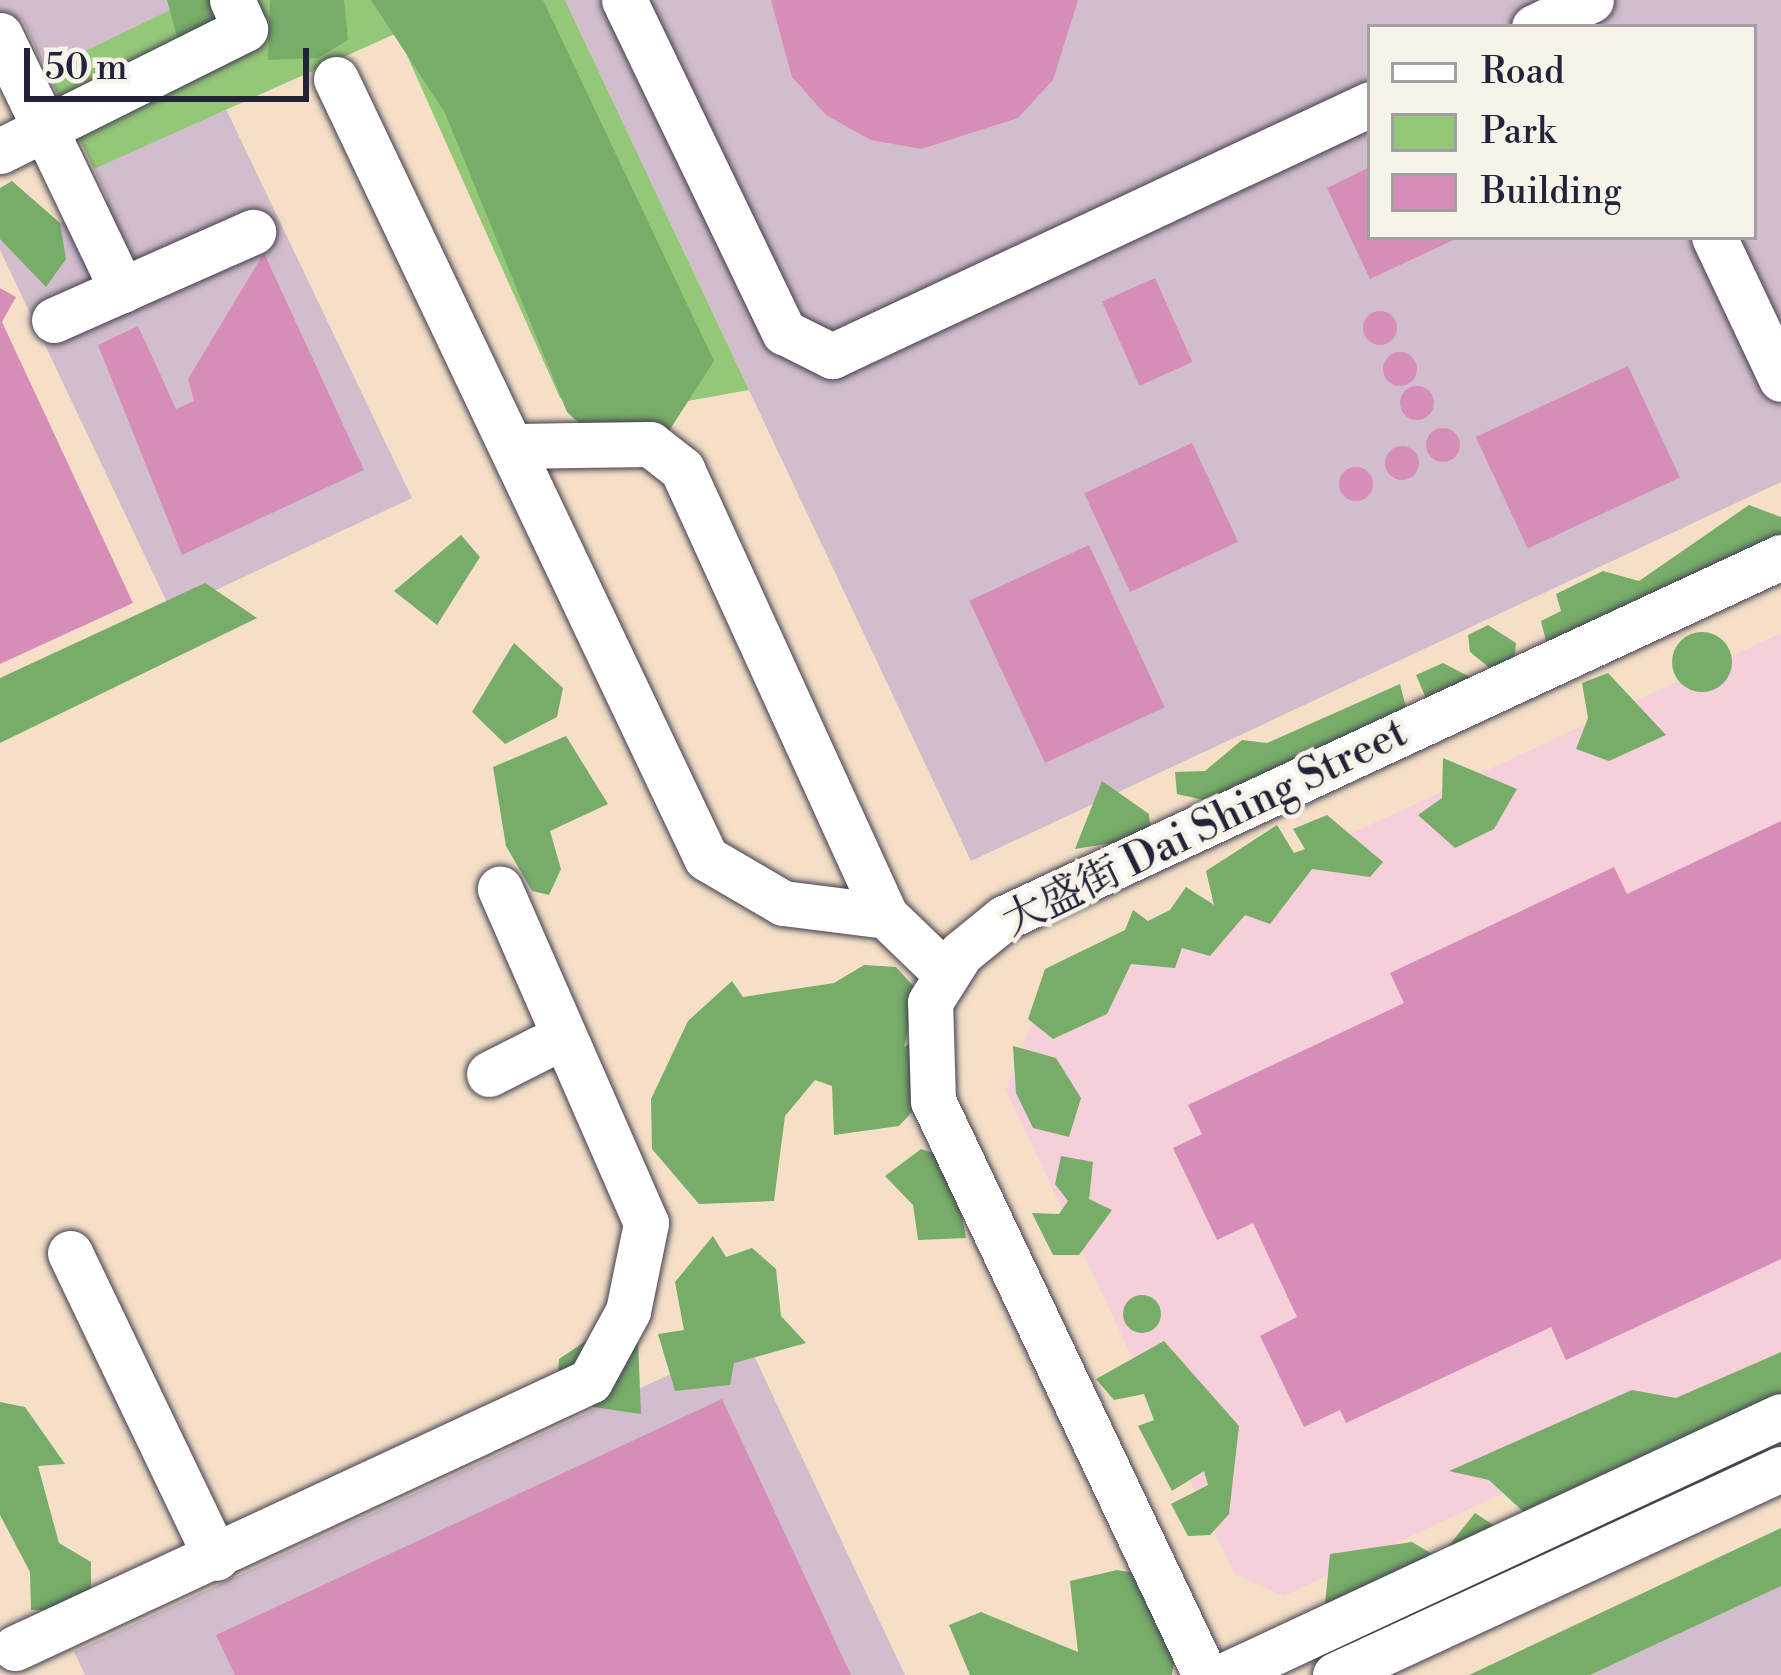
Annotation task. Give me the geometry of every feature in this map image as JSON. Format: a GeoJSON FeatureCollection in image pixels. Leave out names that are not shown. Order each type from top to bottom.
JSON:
{"type":"FeatureCollection","features":[{"type":"Feature","properties":{"kind":"street"},"geometry":{"type":"LineString","coordinates":[[0,5],[9,0]]}},
{"type":"Feature","properties":{"kind":"street"},"geometry":{"type":"LineString","coordinates":[[0,152],[245,28],[232,0]]}},
{"type":"Feature","properties":{"kind":"street"},"geometry":{"type":"LineString","coordinates":[[624,0],[784,332],[832,356],[1367,105]]}},
{"type":"Feature","properties":{"kind":"street"},"geometry":{"type":"LineString","coordinates":[[1540,24],[1591,0]]}},
{"type":"Feature","properties":{"kind":"street"},"geometry":{"type":"LineString","coordinates":[[0,35],[122,290]]}},
{"type":"Feature","properties":{"kind":"street"},"geometry":{"type":"LineString","coordinates":[[336,79],[519,446],[706,859],[783,903],[886,916]]}},
{"type":"Feature","properties":{"kind":"street"},"geometry":{"type":"LineString","coordinates":[[54,320],[253,232]]}},
{"type":"Feature","properties":{"kind":"street"},"geometry":{"type":"LineString","coordinates":[[1715,240],[1781,379]]}},
{"type":"Feature","properties":{"kind":"street"},"geometry":{"type":"LineString","coordinates":[[519,446],[650,444],[682,470],[886,916],[946,974]]}},
{"type":"Feature","properties":{"kind":"street","name":"大盛街 Dai Shing Street"},"geometry":{"type":"LineString","coordinates":[[1205,1675],[933,1101],[926,1033],[946,974],[1004,918],[1781,557]]}},
{"type":"Feature","properties":{"kind":"street"},"geometry":{"type":"LineString","coordinates":[[14,1646],[216,1558],[590,1381],[628,1311],[646,1223],[500,889]]}},
{"type":"Feature","properties":{"kind":"street"},"geometry":{"type":"LineString","coordinates":[[489,1074],[564,1036]]}},
{"type":"Feature","properties":{"kind":"street"},"geometry":{"type":"LineString","coordinates":[[70,1252],[216,1558]]}},
{"type":"Feature","properties":{"kind":"street"},"geometry":{"type":"LineString","coordinates":[[1225,1675],[1781,1416]]}},
{"type":"Feature","properties":{"kind":"street"},"geometry":{"type":"LineString","coordinates":[[1335,1675],[1781,1469]]}},
{"type":"Feature","properties":{"kind":"shaded area"},"geometry":{"type":"Polygon","coordinates":[[[0,0],[193,3],[46,70],[22,19],[0,30],[0,0]]]}},
{"type":"Feature","properties":{"kind":"shaded area"},"geometry":{"type":"Polygon","coordinates":[[[565,0],[1781,0],[1781,482],[971,861],[565,0]]]}},
{"type":"Feature","properties":{"kind":"shaded area"},"geometry":{"type":"Polygon","coordinates":[[[225,107],[412,498],[171,611],[0,250],[0,214],[33,235],[84,212],[108,200],[94,169],[225,107]]]}},
{"type":"Feature","properties":{"kind":"shaded area"},"geometry":{"type":"Polygon","coordinates":[[[1781,633],[1781,1362],[1284,1596],[1234,1574],[1006,1090],[1051,974],[1781,633]]]}},
{"type":"Feature","properties":{"kind":"shaded area"},"geometry":{"type":"Polygon","coordinates":[[[746,1339],[905,1675],[85,1675],[74,1652],[746,1339]]]}},
{"type":"Feature","properties":{"kind":"shaded area"},"geometry":{"type":"Polygon","coordinates":[[[1781,1586],[1781,1675],[1590,1675],[1781,1586]]]}},
{"type":"Feature","properties":{"kind":"green space"},"geometry":{"type":"Polygon","coordinates":[[[167,0],[247,0],[232,51],[177,37],[167,0]]]}},
{"type":"Feature","properties":{"kind":"green space"},"geometry":{"type":"Polygon","coordinates":[[[191,0],[565,0],[749,390],[627,412],[560,398],[397,33],[94,169],[46,70],[191,0]]]}},
{"type":"Feature","properties":{"kind":"green space"},"geometry":{"type":"Polygon","coordinates":[[[270,0],[344,0],[348,40],[318,58],[268,60],[270,0]]]}},
{"type":"Feature","properties":{"kind":"green space"},"geometry":{"type":"Polygon","coordinates":[[[371,0],[543,0],[714,361],[667,434],[622,463],[567,412],[445,113],[371,0]]]}},
{"type":"Feature","properties":{"kind":"green space"},"geometry":{"type":"Polygon","coordinates":[[[12,181],[60,223],[66,259],[46,287],[0,239],[0,188],[12,181]]]}},
{"type":"Feature","properties":{"kind":"green space"},"geometry":{"type":"Polygon","coordinates":[[[1749,505],[1781,517],[1781,562],[1549,653],[1541,621],[1561,611],[1556,594],[1603,571],[1639,581],[1749,505]]]}},
{"type":"Feature","properties":{"kind":"green space"},"geometry":{"type":"Polygon","coordinates":[[[461,535],[480,557],[437,625],[394,591],[461,535]]]}},
{"type":"Feature","properties":{"kind":"green space"},"geometry":{"type":"Polygon","coordinates":[[[205,583],[257,618],[0,743],[0,678],[205,583]]]}},
{"type":"Feature","properties":{"kind":"green space"},"geometry":{"type":"Polygon","coordinates":[[[1488,625],[1516,643],[1514,665],[1492,670],[1470,652],[1468,635],[1488,625]]]}},
{"type":"Feature","properties":{"kind":"green space"},"geometry":{"type":"Polygon","coordinates":[[[1702,632],[1723,641],[1732,662],[1723,683],[1702,692],[1681,683],[1672,662],[1681,641],[1702,632]]]}},
{"type":"Feature","properties":{"kind":"green space"},"geometry":{"type":"Polygon","coordinates":[[[514,643],[563,688],[557,717],[505,744],[472,712],[514,643]]]}},
{"type":"Feature","properties":{"kind":"green space"},"geometry":{"type":"Polygon","coordinates":[[[1443,663],[1472,678],[1426,698],[1416,675],[1443,663]]]}},
{"type":"Feature","properties":{"kind":"green space"},"geometry":{"type":"Polygon","coordinates":[[[1608,673],[1666,735],[1609,761],[1576,749],[1588,718],[1582,683],[1608,673]]]}},
{"type":"Feature","properties":{"kind":"green space"},"geometry":{"type":"Polygon","coordinates":[[[1400,684],[1407,711],[1252,811],[1177,794],[1175,772],[1205,771],[1242,740],[1267,743],[1400,684]]]}},
{"type":"Feature","properties":{"kind":"green space"},"geometry":{"type":"Polygon","coordinates":[[[566,736],[608,804],[550,831],[561,869],[549,895],[532,891],[506,846],[493,767],[566,736]]]}},
{"type":"Feature","properties":{"kind":"green space"},"geometry":{"type":"Polygon","coordinates":[[[1443,758],[1517,789],[1494,829],[1455,848],[1418,815],[1442,798],[1443,758]]]}},
{"type":"Feature","properties":{"kind":"green space"},"geometry":{"type":"Polygon","coordinates":[[[1102,781],[1149,814],[1151,837],[1075,849],[1102,781]]]}},
{"type":"Feature","properties":{"kind":"green space"},"geometry":{"type":"Polygon","coordinates":[[[1327,815],[1383,862],[1370,877],[1312,869],[1270,924],[1245,915],[1210,956],[1182,948],[1175,968],[1131,964],[1107,1014],[1053,1039],[1028,1019],[1045,969],[1125,930],[1133,910],[1148,921],[1170,910],[1186,887],[1214,905],[1206,871],[1277,825],[1294,853],[1305,849],[1293,829],[1327,815]]]}},
{"type":"Feature","properties":{"kind":"green space"},"geometry":{"type":"Polygon","coordinates":[[[864,965],[896,967],[917,990],[904,1047],[941,1025],[928,1120],[912,1112],[899,1126],[834,1135],[832,1086],[815,1080],[785,1116],[774,1201],[699,1204],[652,1149],[651,1099],[688,1021],[732,981],[743,997],[834,983],[864,965]]]}},
{"type":"Feature","properties":{"kind":"green space"},"geometry":{"type":"Polygon","coordinates":[[[1013,1046],[1056,1058],[1081,1098],[1069,1137],[1033,1128],[1016,1093],[1013,1046]]]}},
{"type":"Feature","properties":{"kind":"green space"},"geometry":{"type":"Polygon","coordinates":[[[921,1149],[951,1159],[966,1238],[918,1240],[913,1205],[885,1176],[921,1149]]]}},
{"type":"Feature","properties":{"kind":"green space"},"geometry":{"type":"Polygon","coordinates":[[[1061,1156],[1093,1162],[1089,1199],[1112,1210],[1079,1255],[1053,1255],[1032,1213],[1059,1214],[1068,1201],[1055,1184],[1061,1156]]]}},
{"type":"Feature","properties":{"kind":"green space"},"geometry":{"type":"Polygon","coordinates":[[[713,1236],[726,1257],[752,1248],[776,1269],[781,1316],[806,1343],[734,1363],[730,1385],[675,1391],[658,1334],[684,1330],[675,1282],[713,1236]]]}},
{"type":"Feature","properties":{"kind":"green space"},"geometry":{"type":"Polygon","coordinates":[[[1142,1295],[1156,1300],[1161,1314],[1156,1328],[1142,1333],[1128,1328],[1123,1314],[1128,1300],[1142,1295]]]}},
{"type":"Feature","properties":{"kind":"green space"},"geometry":{"type":"Polygon","coordinates":[[[602,1330],[638,1341],[641,1414],[573,1404],[558,1375],[559,1359],[602,1330]]]}},
{"type":"Feature","properties":{"kind":"green space"},"geometry":{"type":"Polygon","coordinates":[[[1164,1341],[1239,1426],[1229,1514],[1210,1535],[1188,1536],[1171,1504],[1208,1485],[1204,1471],[1172,1491],[1138,1426],[1154,1420],[1144,1394],[1114,1400],[1096,1379],[1164,1341]]]}},
{"type":"Feature","properties":{"kind":"green space"},"geometry":{"type":"Polygon","coordinates":[[[1781,1352],[1781,1431],[1764,1435],[1757,1465],[1698,1490],[1674,1476],[1647,1493],[1636,1520],[1567,1552],[1489,1480],[1449,1471],[1632,1390],[1676,1398],[1781,1352]]]}},
{"type":"Feature","properties":{"kind":"green space"},"geometry":{"type":"Polygon","coordinates":[[[0,1402],[25,1407],[65,1464],[38,1466],[59,1543],[91,1562],[91,1601],[73,1610],[31,1610],[30,1572],[0,1515],[0,1402]]]}},
{"type":"Feature","properties":{"kind":"green space"},"geometry":{"type":"Polygon","coordinates":[[[1475,1513],[1527,1547],[1528,1567],[1504,1569],[1470,1600],[1444,1590],[1410,1611],[1402,1635],[1355,1635],[1325,1604],[1330,1554],[1412,1542],[1439,1558],[1475,1513]]]}},
{"type":"Feature","properties":{"kind":"green space"},"geometry":{"type":"Polygon","coordinates":[[[1781,1528],[1781,1586],[1590,1675],[1469,1675],[1781,1528]]]}},
{"type":"Feature","properties":{"kind":"green space"},"geometry":{"type":"Polygon","coordinates":[[[1117,1570],[1187,1581],[1172,1675],[970,1675],[949,1625],[981,1612],[1078,1652],[1070,1581],[1117,1570]]]}},
{"type":"Feature","properties":{"kind":"building"},"geometry":{"type":"Polygon","coordinates":[[[771,0],[1078,0],[1053,80],[1018,118],[921,149],[871,140],[826,115],[792,77],[771,0]]]}},
{"type":"Feature","properties":{"kind":"building"},"geometry":{"type":"Polygon","coordinates":[[[1367,168],[1367,240],[1454,240],[1370,279],[1327,188],[1367,168]]]}},
{"type":"Feature","properties":{"kind":"building"},"geometry":{"type":"Polygon","coordinates":[[[264,253],[364,470],[182,555],[98,345],[138,326],[176,409],[194,401],[188,379],[264,253]]]}},
{"type":"Feature","properties":{"kind":"building"},"geometry":{"type":"Polygon","coordinates":[[[1155,278],[1192,362],[1139,386],[1102,302],[1155,278]]]}},
{"type":"Feature","properties":{"kind":"building"},"geometry":{"type":"Polygon","coordinates":[[[0,288],[16,297],[2,322],[133,603],[0,664],[0,288]]]}},
{"type":"Feature","properties":{"kind":"building"},"geometry":{"type":"Polygon","coordinates":[[[1380,311],[1392,316],[1397,328],[1392,340],[1380,345],[1368,340],[1363,328],[1368,316],[1380,311]]]}},
{"type":"Feature","properties":{"kind":"building"},"geometry":{"type":"Polygon","coordinates":[[[1400,352],[1412,357],[1417,369],[1412,381],[1400,386],[1388,381],[1383,369],[1388,357],[1400,352]]]}},
{"type":"Feature","properties":{"kind":"building"},"geometry":{"type":"Polygon","coordinates":[[[1628,366],[1680,477],[1528,548],[1476,437],[1628,366]]]}},
{"type":"Feature","properties":{"kind":"building"},"geometry":{"type":"Polygon","coordinates":[[[1417,386],[1429,391],[1434,403],[1429,415],[1417,420],[1405,415],[1400,403],[1405,391],[1417,386]]]}},
{"type":"Feature","properties":{"kind":"building"},"geometry":{"type":"Polygon","coordinates":[[[1443,428],[1455,433],[1460,445],[1455,457],[1443,462],[1431,457],[1426,445],[1431,433],[1443,428]]]}},
{"type":"Feature","properties":{"kind":"building"},"geometry":{"type":"Polygon","coordinates":[[[1192,443],[1238,542],[1130,592],[1084,493],[1192,443]]]}},
{"type":"Feature","properties":{"kind":"building"},"geometry":{"type":"Polygon","coordinates":[[[1402,446],[1414,451],[1419,463],[1414,475],[1402,480],[1390,475],[1385,463],[1390,451],[1402,446]]]}},
{"type":"Feature","properties":{"kind":"building"},"geometry":{"type":"Polygon","coordinates":[[[1356,467],[1368,472],[1373,484],[1368,496],[1356,501],[1344,496],[1339,484],[1344,472],[1356,467]]]}},
{"type":"Feature","properties":{"kind":"building"},"geometry":{"type":"Polygon","coordinates":[[[1089,545],[1165,707],[1045,763],[969,601],[1089,545]]]}},
{"type":"Feature","properties":{"kind":"building"},"geometry":{"type":"Polygon","coordinates":[[[1781,821],[1781,1259],[1566,1360],[1551,1327],[1346,1423],[1340,1410],[1304,1427],[1260,1336],[1297,1317],[1253,1223],[1217,1240],[1173,1148],[1202,1134],[1188,1105],[1404,1003],[1390,973],[1614,867],[1627,894],[1781,821]]]}},
{"type":"Feature","properties":{"kind":"building"},"geometry":{"type":"Polygon","coordinates":[[[722,1399],[851,1675],[235,1675],[216,1635],[722,1399]]]}}]}
